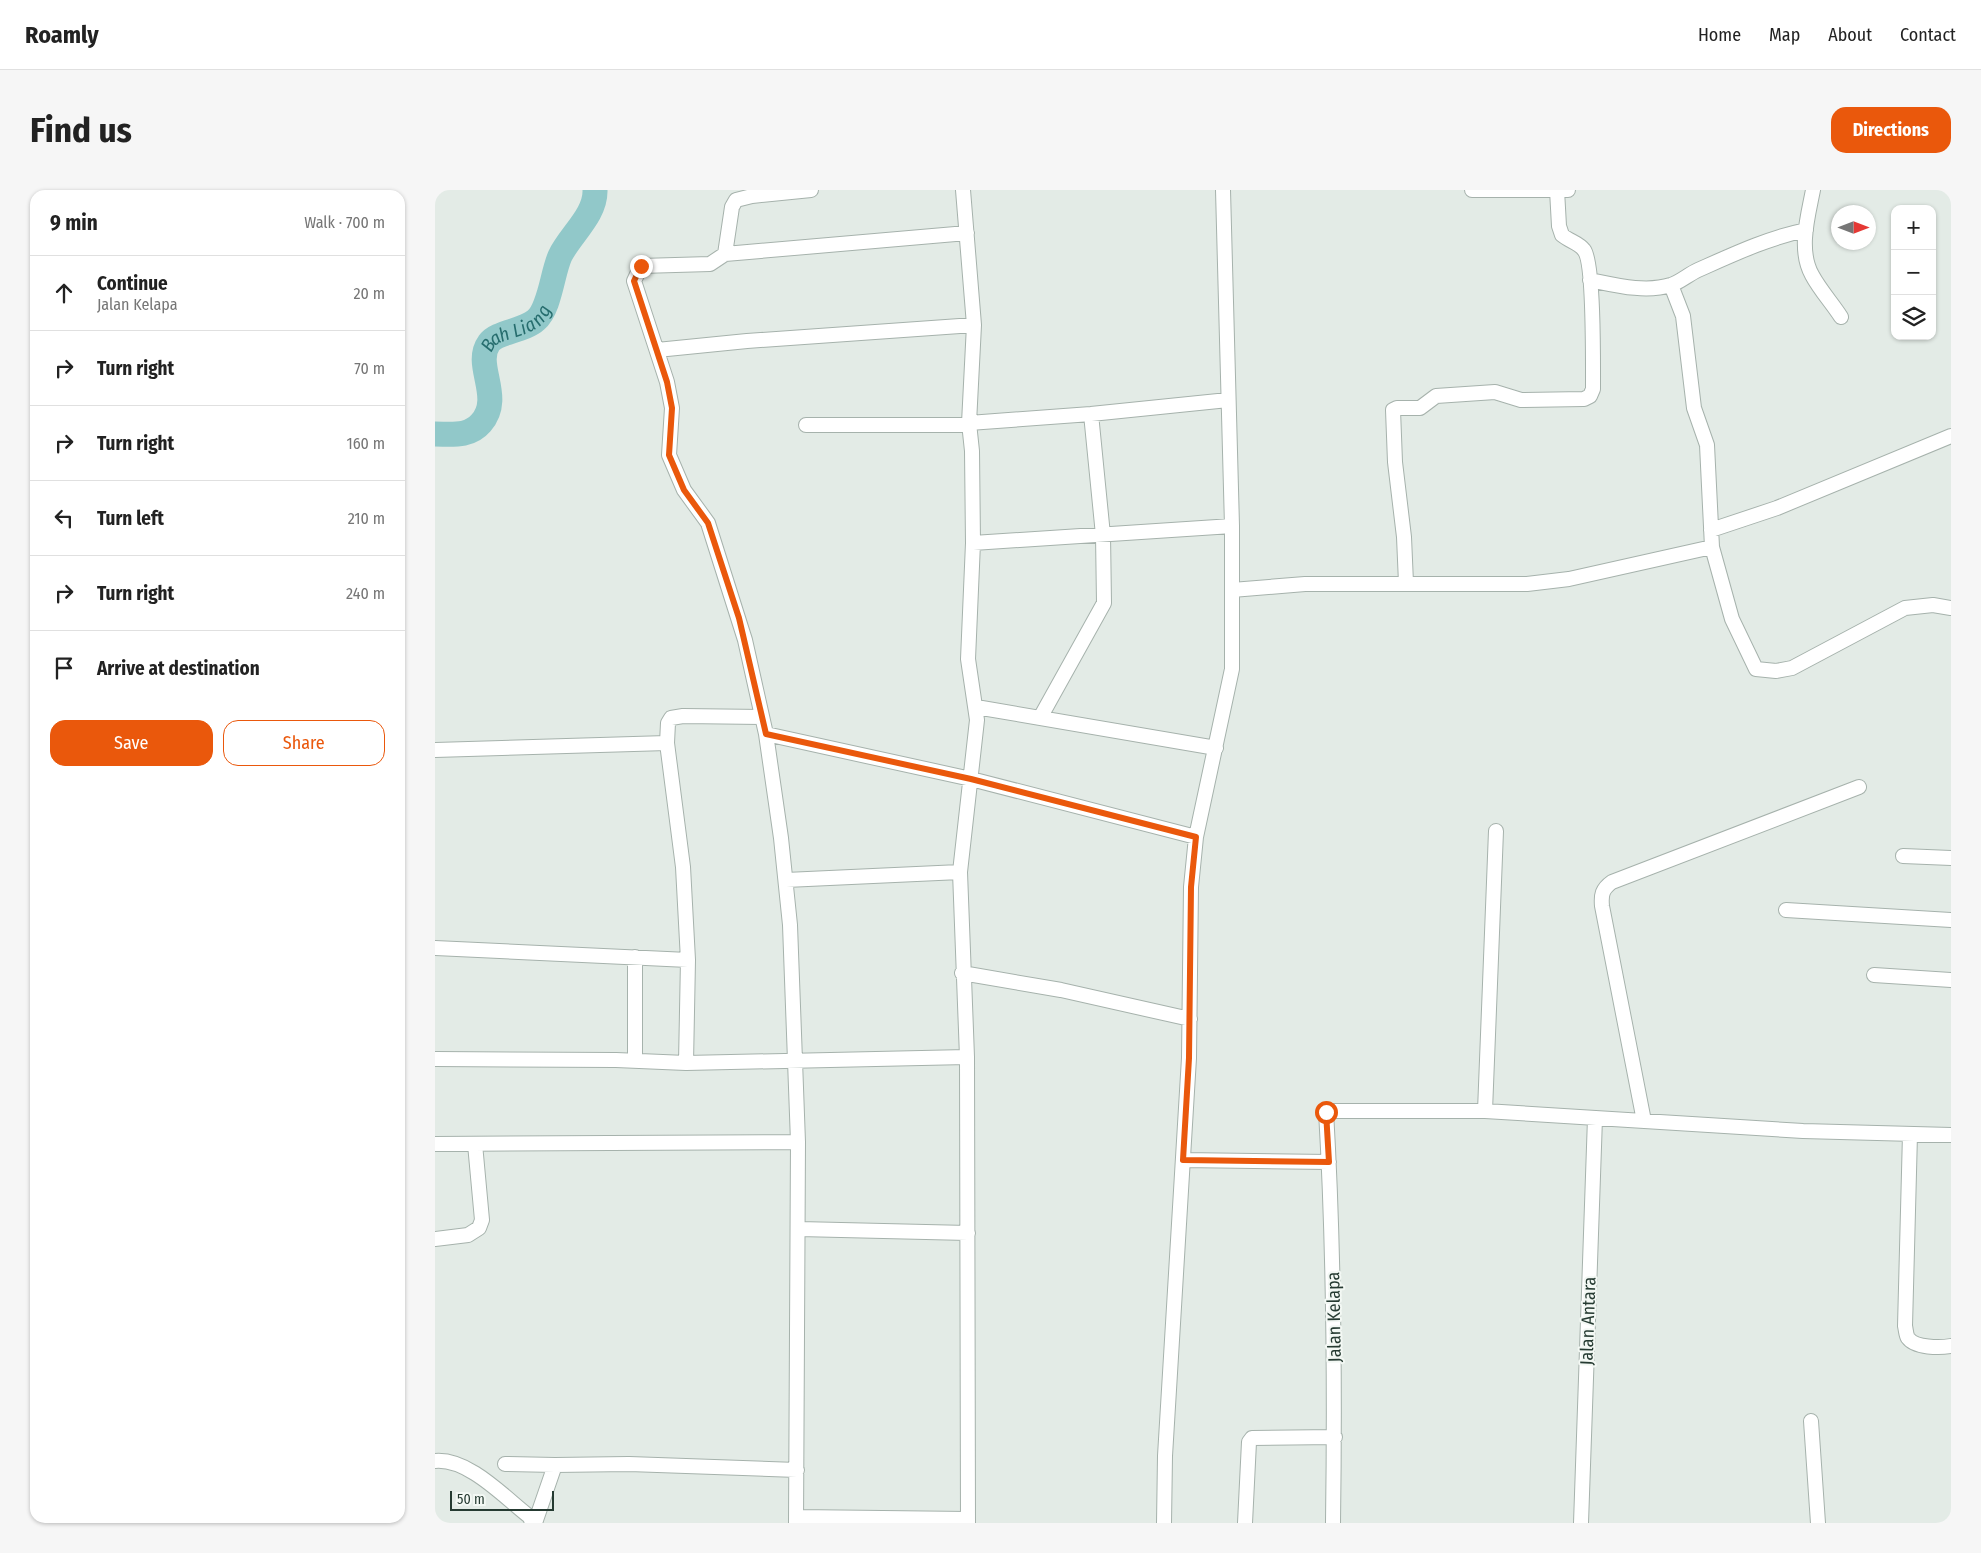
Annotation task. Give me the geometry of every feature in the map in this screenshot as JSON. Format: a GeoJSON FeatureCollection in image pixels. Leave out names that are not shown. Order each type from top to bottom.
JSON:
{"type":"FeatureCollection","features":[{"type":"Feature","properties":{"kind":"street"},"geometry":{"type":"LineString","coordinates":[[725,254],[733,207],[736,200],[752,196],[811,190]]}},
{"type":"Feature","properties":{"kind":"street"},"geometry":{"type":"LineString","coordinates":[[963,190],[967,232],[974,325],[969,424],[972,451],[973,543],[968,659],[976,707],[971,779],[960,872],[962,973],[967,1057],[968,1521],[796,1520],[799,1142],[794,1062],[791,925],[786,880],[766,734],[741,625],[708,523],[684,490],[669,455],[672,408],[657,350],[634,281],[637,271],[641,266],[710,264],[725,254],[967,232]]}},
{"type":"Feature","properties":{"kind":"street"},"geometry":{"type":"LineString","coordinates":[[1163,1523],[1165,1456],[1190,1020],[1191,887],[1196,837],[1217,748],[1232,669],[1232,526],[1223,190]]}},
{"type":"Feature","properties":{"kind":"street"},"geometry":{"type":"LineString","coordinates":[[1406,583],[1404,537],[1395,462],[1393,410],[1397,408],[1420,408],[1436,396],[1495,392],[1521,400],[1584,399],[1590,396],[1593,389],[1590,280],[1584,249],[1562,235],[1559,226],[1561,190],[1472,190]]}},
{"type":"Feature","properties":{"kind":"street"},"geometry":{"type":"LineString","coordinates":[[1813,190],[1807,230],[1807,260],[1811,274],[1841,317]]}},
{"type":"Feature","properties":{"kind":"street"},"geometry":{"type":"LineString","coordinates":[[1590,280],[1637,288],[1671,285],[1686,275],[1739,251],[1778,236],[1807,230]]}},
{"type":"Feature","properties":{"kind":"street"},"geometry":{"type":"LineString","coordinates":[[1671,285],[1683,316],[1694,408],[1707,445],[1712,547],[1732,619],[1755,669],[1776,671],[1792,668],[1905,608],[1933,605],[1951,608]]}},
{"type":"Feature","properties":{"kind":"street"},"geometry":{"type":"LineString","coordinates":[[657,350],[747,341],[974,325]]}},
{"type":"Feature","properties":{"kind":"street"},"geometry":{"type":"LineString","coordinates":[[806,425],[969,424],[1228,400]]}},
{"type":"Feature","properties":{"kind":"street"},"geometry":{"type":"LineString","coordinates":[[1040,718],[1104,603],[1103,535],[1091,414]]}},
{"type":"Feature","properties":{"kind":"street"},"geometry":{"type":"LineString","coordinates":[[1711,530],[1777,508],[1951,436]]}},
{"type":"Feature","properties":{"kind":"street"},"geometry":{"type":"LineString","coordinates":[[973,543],[1232,526]]}},
{"type":"Feature","properties":{"kind":"street"},"geometry":{"type":"LineString","coordinates":[[1232,590],[1305,584],[1527,584],[1569,579],[1712,547]]}},
{"type":"Feature","properties":{"kind":"street"},"geometry":{"type":"LineString","coordinates":[[976,707],[1217,748]]}},
{"type":"Feature","properties":{"kind":"street"},"geometry":{"type":"LineString","coordinates":[[686,1063],[687,960],[683,867],[667,743],[668,723],[671,718],[683,716],[762,717]]}},
{"type":"Feature","properties":{"kind":"street"},"geometry":{"type":"LineString","coordinates":[[766,734],[971,779],[1196,837]]}},
{"type":"Feature","properties":{"kind":"street"},"geometry":{"type":"LineString","coordinates":[[435,750],[667,743]]}},
{"type":"Feature","properties":{"kind":"street"},"geometry":{"type":"LineString","coordinates":[[1644,1121],[1602,906],[1601,896],[1604,888],[1612,882],[1859,787]]}},
{"type":"Feature","properties":{"kind":"street"},"geometry":{"type":"LineString","coordinates":[[1496,832],[1485,1111],[1803,1131],[1951,1135]]}},
{"type":"Feature","properties":{"kind":"street"},"geometry":{"type":"LineString","coordinates":[[1903,856],[1951,858]]}},
{"type":"Feature","properties":{"kind":"street"},"geometry":{"type":"LineString","coordinates":[[786,880],[960,872]]}},
{"type":"Feature","properties":{"kind":"street"},"geometry":{"type":"LineString","coordinates":[[1786,910],[1951,920]]}},
{"type":"Feature","properties":{"kind":"street"},"geometry":{"type":"LineString","coordinates":[[435,948],[687,960]]}},
{"type":"Feature","properties":{"kind":"street"},"geometry":{"type":"LineString","coordinates":[[635,958],[635,1061]]}},
{"type":"Feature","properties":{"kind":"street"},"geometry":{"type":"LineString","coordinates":[[962,973],[1061,990],[1190,1020]]}},
{"type":"Feature","properties":{"kind":"street"},"geometry":{"type":"LineString","coordinates":[[1874,975],[1951,980]]}},
{"type":"Feature","properties":{"kind":"street"},"geometry":{"type":"LineString","coordinates":[[435,1059],[686,1063],[967,1057]]}},
{"type":"Feature","properties":{"kind":"street","name":"Jalan Kelapa"},"geometry":{"type":"LineString","coordinates":[[1333,1523],[1335,1437],[1333,1232],[1326,1112],[1485,1111]]}},
{"type":"Feature","properties":{"kind":"street","name":"Jalan Antara"},"geometry":{"type":"LineString","coordinates":[[1581,1523],[1595,1118]]}},
{"type":"Feature","properties":{"kind":"street"},"geometry":{"type":"LineString","coordinates":[[1910,1134],[1905,1326],[1908,1338],[1915,1343],[1936,1347],[1951,1346]]}},
{"type":"Feature","properties":{"kind":"street"},"geometry":{"type":"LineString","coordinates":[[435,1144],[799,1142]]}},
{"type":"Feature","properties":{"kind":"street"},"geometry":{"type":"LineString","coordinates":[[435,1239],[474,1234],[479,1228],[482,1220],[475,1144]]}},
{"type":"Feature","properties":{"kind":"street"},"geometry":{"type":"LineString","coordinates":[[1183,1160],[1329,1162]]}},
{"type":"Feature","properties":{"kind":"street"},"geometry":{"type":"LineString","coordinates":[[799,1229],[968,1233]]}},
{"type":"Feature","properties":{"kind":"street"},"geometry":{"type":"LineString","coordinates":[[1811,1421],[1818,1523]]}},
{"type":"Feature","properties":{"kind":"street"},"geometry":{"type":"LineString","coordinates":[[1245,1523],[1249,1442],[1252,1438],[1335,1437]]}},
{"type":"Feature","properties":{"kind":"street"},"geometry":{"type":"LineString","coordinates":[[435,1461],[443,1461],[481,1477],[530,1517],[534,1523]]}},
{"type":"Feature","properties":{"kind":"street"},"geometry":{"type":"LineString","coordinates":[[505,1464],[629,1464],[797,1470]]}},
{"type":"Feature","properties":{"kind":"street"},"geometry":{"type":"LineString","coordinates":[[534,1523],[555,1465]]}},
{"type":"Feature","properties":{"kind":"waterway","name":"Bah Liang"},"geometry":{"type":"LineString","coordinates":[[435,434],[466,433],[481,423],[490,403],[484,361],[489,343],[498,336],[531,324],[541,315],[548,299],[560,256],[587,216],[594,199],[595,190]]}},
{"type":"Feature","properties":{"kind":"route"},"geometry":{"type":"LineString","coordinates":[[641,266],[637,271],[634,281],[667,382],[672,408],[669,455],[684,490],[708,523],[739,618],[766,734],[971,779],[1196,837],[1191,887],[1189,1058],[1183,1160],[1329,1162],[1326,1112]]}}]}
